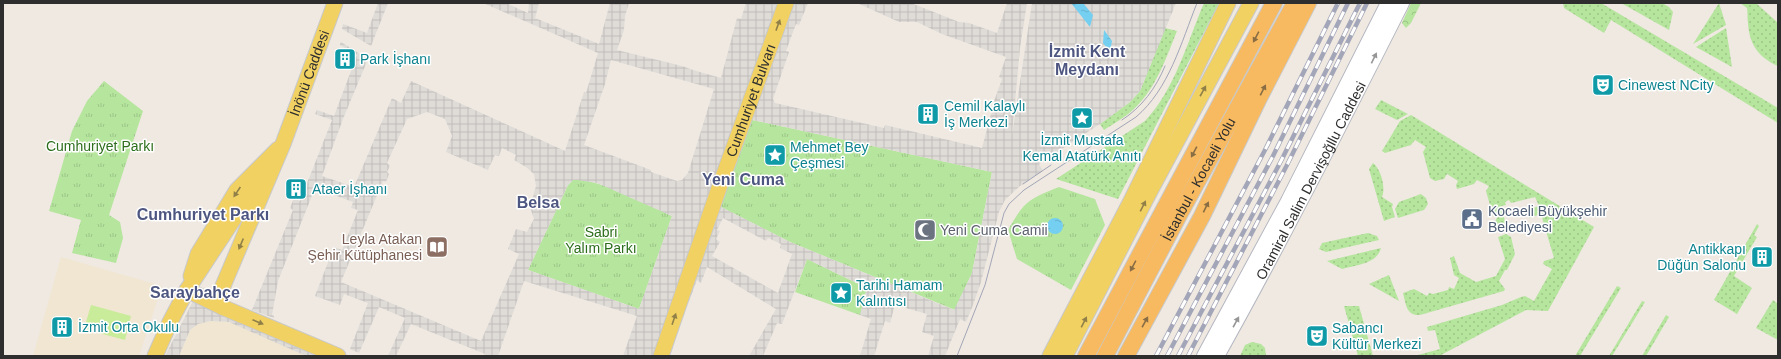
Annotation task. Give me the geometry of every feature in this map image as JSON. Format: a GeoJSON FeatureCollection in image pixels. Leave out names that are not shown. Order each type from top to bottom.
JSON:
{"type":"FeatureCollection","features":[{"type":"Feature","properties":{"kind":"highway"},"geometry":{"type":"LineString","coordinates":[[1086,356],[1274,3]]}},
{"type":"Feature","properties":{"kind":"highway","name":"İstanbul - Kocaeli Yolu"},"geometry":{"type":"LineString","coordinates":[[1105,356],[1180,213],[1295,3]]}},
{"type":"Feature","properties":{"kind":"highway"},"geometry":{"type":"LineString","coordinates":[[1126,356],[1202,216],[1258,100],[1308,3]]}},
{"type":"Feature","properties":{"kind":"main road","name":"İnönü Caddesi"},"geometry":{"type":"LineString","coordinates":[[222,307],[219,300],[220,292],[283,144],[334,3]]}},
{"type":"Feature","properties":{"kind":"main road","name":"Cumhuriyet Bulvarı"},"geometry":{"type":"LineString","coordinates":[[661,356],[727,163],[786,3]]}},
{"type":"Feature","properties":{"kind":"main road"},"geometry":{"type":"LineString","coordinates":[[1050,356],[1130,203],[1228,3]]}},
{"type":"Feature","properties":{"kind":"main road"},"geometry":{"type":"LineString","coordinates":[[1065,356],[1150,191],[1251,3]]}},
{"type":"Feature","properties":{"kind":"main road","name":"Oramiral Salim Dervişoğllu Caddesi"},"geometry":{"type":"LineString","coordinates":[[1204,356],[1276,225],[1388,3]]}},
{"type":"Feature","properties":{"kind":"main road","name":"Oramiral Salim Dervişoğllu Caddesi"},"geometry":{"type":"LineString","coordinates":[[1217,356],[1275,252],[1402,3]]}},
{"type":"Feature","properties":{"kind":"main road"},"geometry":{"type":"LineString","coordinates":[[155,356],[187,290],[198,254],[237,190],[283,144]]}},
{"type":"Feature","properties":{"kind":"main road"},"geometry":{"type":"LineString","coordinates":[[187,290],[222,307],[338,356]]}},
{"type":"Feature","properties":{"kind":"shaded area"},"geometry":{"type":"Polygon","coordinates":[[[378,3],[388,3],[371,46],[342,29],[343,24],[367,33],[378,3]]]}},
{"type":"Feature","properties":{"kind":"shaded area"},"geometry":{"type":"Polygon","coordinates":[[[483,3],[506,3],[528,13],[529,3],[539,3],[535,18],[599,44],[610,3],[629,3],[625,16],[624,30],[617,50],[682,66],[721,78],[737,18],[741,19],[746,3],[786,3],[661,356],[623,356],[637,316],[524,281],[498,356],[484,356],[485,354],[411,324],[396,356],[388,356],[405,318],[379,307],[359,353],[350,349],[368,303],[344,294],[340,305],[315,296],[334,247],[342,250],[358,210],[351,208],[353,202],[315,188],[278,281],[272,315],[274,318],[252,310],[293,210],[290,208],[294,198],[300,201],[332,120],[315,114],[317,110],[334,116],[357,55],[340,45],[341,42],[368,59],[343,119],[322,176],[354,187],[392,98],[401,103],[411,81],[565,151],[584,92],[586,93],[598,53],[483,3]],[[611,60],[605,84],[584,145],[651,170],[651,172],[677,181],[682,180],[688,173],[714,89],[611,60]],[[427,112],[407,119],[387,163],[390,166],[387,172],[389,174],[386,182],[383,181],[341,282],[481,341],[519,254],[508,249],[516,229],[527,232],[534,219],[530,207],[536,186],[534,174],[514,160],[516,155],[502,148],[499,156],[495,155],[488,170],[446,152],[452,136],[445,119],[427,112]],[[573,180],[568,185],[528,270],[639,309],[672,216],[597,183],[573,180]]]}},
{"type":"Feature","properties":{"kind":"shaded area"},"geometry":{"type":"Polygon","coordinates":[[[795,3],[808,3],[799,25],[796,24],[786,51],[789,52],[773,99],[775,103],[884,128],[885,125],[982,148],[990,117],[995,105],[993,104],[1002,79],[999,77],[1006,57],[942,34],[917,22],[899,22],[857,3],[911,3],[959,22],[969,23],[997,33],[1007,3],[1027,3],[1020,48],[1012,135],[1032,3],[1176,3],[1140,91],[1130,102],[1100,124],[1039,164],[1043,171],[1020,186],[1005,200],[999,212],[981,282],[973,305],[966,322],[960,319],[945,356],[928,356],[934,336],[922,332],[927,314],[895,305],[890,323],[885,321],[874,356],[860,356],[871,319],[860,315],[867,288],[807,259],[782,324],[777,323],[763,356],[749,356],[776,309],[707,267],[701,283],[697,280],[689,301],[686,300],[671,343],[674,344],[670,356],[665,356],[717,205],[790,242],[954,310],[972,273],[992,172],[748,119],[757,106],[795,3]],[[723,218],[717,230],[720,231],[716,239],[720,242],[712,256],[778,293],[792,254],[780,248],[781,244],[768,238],[766,241],[723,218]]]}},
{"type":"Feature","properties":{"kind":"shaded area"},"geometry":{"type":"Polygon","coordinates":[[[61,257],[162,286],[139,356],[33,356],[61,257]]]}},
{"type":"Feature","properties":{"kind":"shaded area"},"geometry":{"type":"Polygon","coordinates":[[[193,301],[317,349],[316,356],[306,356],[229,322],[211,321],[198,324],[190,330],[179,356],[165,356],[193,301]]]}},
{"type":"Feature","properties":{"kind":"shaded area"},"geometry":{"type":"Polygon","coordinates":[[[211,321],[229,322],[306,356],[179,356],[190,330],[198,324],[211,321]]]}},
{"type":"Feature","properties":{"kind":"green space"},"geometry":{"type":"Polygon","coordinates":[[[1204,3],[1219,3],[1118,199],[1056,179],[1145,121],[1164,95],[1172,80],[1204,3]]]}},
{"type":"Feature","properties":{"kind":"green space"},"geometry":{"type":"Polygon","coordinates":[[[1411,3],[1421,3],[1411,23],[1406,28],[1402,23],[1411,3]]]}},
{"type":"Feature","properties":{"kind":"green space"},"geometry":{"type":"Polygon","coordinates":[[[1563,3],[1601,3],[1778,108],[1778,123],[1611,20],[1604,33],[1564,8],[1563,3]]]}},
{"type":"Feature","properties":{"kind":"green space"},"geometry":{"type":"Polygon","coordinates":[[[1621,3],[1662,3],[1669,7],[1673,12],[1669,30],[1621,3]]]}},
{"type":"Feature","properties":{"kind":"green space"},"geometry":{"type":"Polygon","coordinates":[[[1719,3],[1726,25],[1693,44],[1719,3]]]}},
{"type":"Feature","properties":{"kind":"green space"},"geometry":{"type":"Polygon","coordinates":[[[1740,3],[1756,3],[1778,23],[1778,66],[1765,59],[1756,49],[1750,37],[1747,8],[1740,3]]]}},
{"type":"Feature","properties":{"kind":"green space"},"geometry":{"type":"Polygon","coordinates":[[[1165,28],[1177,31],[1165,61],[1150,90],[1136,107],[1104,130],[1100,124],[1130,102],[1140,91],[1165,28]]]}},
{"type":"Feature","properties":{"kind":"green space"},"geometry":{"type":"Polygon","coordinates":[[[1726,28],[1732,67],[1696,47],[1726,28]]]}},
{"type":"Feature","properties":{"kind":"green space","name":"Cumhuriyet Parkı"},"geometry":{"type":"Polygon","coordinates":[[[104,81],[143,111],[109,215],[120,222],[123,238],[116,263],[72,253],[81,220],[49,211],[72,131],[87,101],[104,81]]]}},
{"type":"Feature","properties":{"kind":"green space"},"geometry":{"type":"Polygon","coordinates":[[[1381,100],[1408,114],[1397,120],[1375,109],[1381,100]]]}},
{"type":"Feature","properties":{"kind":"green space"},"geometry":{"type":"Polygon","coordinates":[[[1411,115],[1594,227],[1548,311],[1526,310],[1441,355],[1414,356],[1440,349],[1435,330],[1428,331],[1427,327],[1502,305],[1525,296],[1534,301],[1552,269],[1543,264],[1544,261],[1554,258],[1541,214],[1529,218],[1527,210],[1539,206],[1535,197],[1511,203],[1509,200],[1505,202],[1506,205],[1501,206],[1506,225],[1492,228],[1497,218],[1493,215],[1486,191],[1489,186],[1477,180],[1474,184],[1457,189],[1456,185],[1458,181],[1447,174],[1444,179],[1435,181],[1430,178],[1423,152],[1426,147],[1415,140],[1411,145],[1385,153],[1382,151],[1400,121],[1411,115]]]}},
{"type":"Feature","properties":{"kind":"green space"},"geometry":{"type":"Polygon","coordinates":[[[748,119],[992,172],[972,273],[955,310],[790,242],[717,205],[748,119]]]}},
{"type":"Feature","properties":{"kind":"green space"},"geometry":{"type":"Polygon","coordinates":[[[1373,163],[1382,179],[1382,197],[1393,204],[1392,207],[1395,217],[1384,221],[1369,169],[1373,163]]]}},
{"type":"Feature","properties":{"kind":"green space","name":"Sabri Yalım Parkı"},"geometry":{"type":"Polygon","coordinates":[[[573,180],[582,180],[608,187],[672,216],[639,309],[528,270],[568,185],[573,180]]]}},
{"type":"Feature","properties":{"kind":"green space"},"geometry":{"type":"Polygon","coordinates":[[[1059,187],[1095,199],[1105,225],[1071,290],[1017,259],[1008,230],[1018,213],[1028,202],[1033,198],[1059,187]]]}},
{"type":"Feature","properties":{"kind":"green space"},"geometry":{"type":"Polygon","coordinates":[[[1421,194],[1426,198],[1428,204],[1424,210],[1398,218],[1395,209],[1399,202],[1421,194]]]}},
{"type":"Feature","properties":{"kind":"green space"},"geometry":{"type":"Polygon","coordinates":[[[1757,224],[1759,226],[1754,235],[1757,237],[1734,276],[1752,288],[1737,314],[1714,300],[1757,224]]]}},
{"type":"Feature","properties":{"kind":"green space"},"geometry":{"type":"Polygon","coordinates":[[[1368,233],[1377,236],[1379,240],[1326,252],[1319,249],[1322,243],[1368,233]]]}},
{"type":"Feature","properties":{"kind":"green space"},"geometry":{"type":"Polygon","coordinates":[[[1506,234],[1511,237],[1515,254],[1507,270],[1505,270],[1499,281],[1505,289],[1504,291],[1420,315],[1412,314],[1409,311],[1403,293],[1414,289],[1427,296],[1429,293],[1433,294],[1448,290],[1449,287],[1454,289],[1459,278],[1454,275],[1450,258],[1454,256],[1460,273],[1476,282],[1496,276],[1505,259],[1498,237],[1506,234]]]}},
{"type":"Feature","properties":{"kind":"green space"},"geometry":{"type":"Polygon","coordinates":[[[1381,248],[1379,253],[1371,261],[1342,269],[1327,261],[1381,248]]]}},
{"type":"Feature","properties":{"kind":"green space"},"geometry":{"type":"Polygon","coordinates":[[[807,259],[867,288],[860,315],[795,292],[807,259]]]}},
{"type":"Feature","properties":{"kind":"green space"},"geometry":{"type":"Polygon","coordinates":[[[1389,275],[1399,301],[1369,284],[1389,275]]]}},
{"type":"Feature","properties":{"kind":"green space"},"geometry":{"type":"Polygon","coordinates":[[[1617,286],[1621,288],[1580,356],[1575,356],[1617,286]]]}},
{"type":"Feature","properties":{"kind":"green space"},"geometry":{"type":"Polygon","coordinates":[[[1773,300],[1778,304],[1778,340],[1756,328],[1773,300]]]}},
{"type":"Feature","properties":{"kind":"green space"},"geometry":{"type":"Polygon","coordinates":[[[1642,301],[1645,302],[1612,356],[1609,356],[1642,301]]]}},
{"type":"Feature","properties":{"kind":"green space"},"geometry":{"type":"Polygon","coordinates":[[[91,305],[131,316],[125,340],[84,329],[91,305]]]}},
{"type":"Feature","properties":{"kind":"green space"},"geometry":{"type":"Polygon","coordinates":[[[1344,306],[1359,306],[1373,356],[1358,356],[1344,306]]]}},
{"type":"Feature","properties":{"kind":"green space"},"geometry":{"type":"Polygon","coordinates":[[[1666,315],[1669,317],[1646,356],[1642,356],[1666,315]]]}},
{"type":"Feature","properties":{"kind":"green space"},"geometry":{"type":"Polygon","coordinates":[[[1252,342],[1261,344],[1265,348],[1266,356],[1240,356],[1245,345],[1252,342]]]}},
{"type":"Feature","properties":{"kind":"water"},"geometry":{"type":"Polygon","coordinates":[[[1071,3],[1083,3],[1093,15],[1090,27],[1071,3]]]}},
{"type":"Feature","properties":{"kind":"water"},"geometry":{"type":"Polygon","coordinates":[[[1104,30],[1112,41],[1110,52],[1103,43],[1104,30]]]}},
{"type":"Feature","properties":{"kind":"water"},"geometry":{"type":"Polygon","coordinates":[[[1055,218],[1061,220],[1063,226],[1061,232],[1055,234],[1049,232],[1047,226],[1049,220],[1055,218]]]}},
{"type":"Feature","properties":{"kind":"tram line"},"geometry":{"type":"LineString","coordinates":[[957,356],[985,285],[1004,213],[1009,204],[1024,190],[1136,117],[1147,106],[1166,79],[1197,3]]}},
{"type":"Feature","properties":{"kind":"tram line"},"geometry":{"type":"LineString","coordinates":[[1122,120],[1136,109],[1148,96],[1165,66]]}},
{"type":"Feature","properties":{"kind":"tram line"},"geometry":{"type":"LineString","coordinates":[[1023,184],[1051,165]]}},
{"type":"Feature","properties":{"kind":"railway"},"geometry":{"type":"LineString","coordinates":[[1156,356],[1265,150],[1338,3]]}},
{"type":"Feature","properties":{"kind":"railway"},"geometry":{"type":"LineString","coordinates":[[1167,356],[1273,156],[1348,3]]}},
{"type":"Feature","properties":{"kind":"railway"},"geometry":{"type":"LineString","coordinates":[[1178,356],[1281,161],[1360,3]]}},
{"type":"Feature","properties":{"kind":"railway"},"geometry":{"type":"LineString","coordinates":[[1188,356],[1287,165],[1367,3]]}},
{"type":"Feature","properties":{"kind":"place","name":"Park İşhanı"},"geometry":{"type":"Point","coordinates":[345,59]}},
{"type":"Feature","properties":{"kind":"place","name":"Cinewest NCity"},"geometry":{"type":"Point","coordinates":[1603,85]}},
{"type":"Feature","properties":{"kind":"place","name":"Cemil Kalaylı İş Merkezi"},"geometry":{"type":"Point","coordinates":[928,114]}},
{"type":"Feature","properties":{"kind":"place","name":"İzmit Mustafa Kemal Atatürk Anıtı"},"geometry":{"type":"Point","coordinates":[1082,118]}},
{"type":"Feature","properties":{"kind":"place","name":"Mehmet Bey Çeşmesi"},"geometry":{"type":"Point","coordinates":[775,155]}},
{"type":"Feature","properties":{"kind":"place","name":"Ataer İşhanı"},"geometry":{"type":"Point","coordinates":[296,189]}},
{"type":"Feature","properties":{"kind":"place","name":"Kocaeli Büyükşehir Belediyesi"},"geometry":{"type":"Point","coordinates":[1472,219]}},
{"type":"Feature","properties":{"kind":"place","name":"Yeni Cuma Camii"},"geometry":{"type":"Point","coordinates":[925,230]}},
{"type":"Feature","properties":{"kind":"place","name":"Leyla Atakan Şehir Kütüphanesi"},"geometry":{"type":"Point","coordinates":[437,247]}},
{"type":"Feature","properties":{"kind":"place","name":"Antikkapı Düğün Salonu"},"geometry":{"type":"Point","coordinates":[1762,257]}},
{"type":"Feature","properties":{"kind":"place","name":"Tarihi Hamam Kalıntısı"},"geometry":{"type":"Point","coordinates":[841,293]}},
{"type":"Feature","properties":{"kind":"place","name":"İzmit Orta Okulu"},"geometry":{"type":"Point","coordinates":[62,327]}},
{"type":"Feature","properties":{"kind":"place","name":"Sabancı Kültür Merkezi"},"geometry":{"type":"Point","coordinates":[1317,336]}},
{"type":"Feature","properties":{"kind":"district","name":"İzmit Kent Meydanı"},"geometry":{"type":"Point","coordinates":[1087,60]}},
{"type":"Feature","properties":{"kind":"district","name":"Yeni Cuma"},"geometry":{"type":"Point","coordinates":[743,179]}},
{"type":"Feature","properties":{"kind":"district","name":"Belsa"},"geometry":{"type":"Point","coordinates":[538,202]}},
{"type":"Feature","properties":{"kind":"district","name":"Cumhuriyet Parkı"},"geometry":{"type":"Point","coordinates":[203,214]}},
{"type":"Feature","properties":{"kind":"district","name":"Saraybahçe"},"geometry":{"type":"Point","coordinates":[195,292]}}]}
